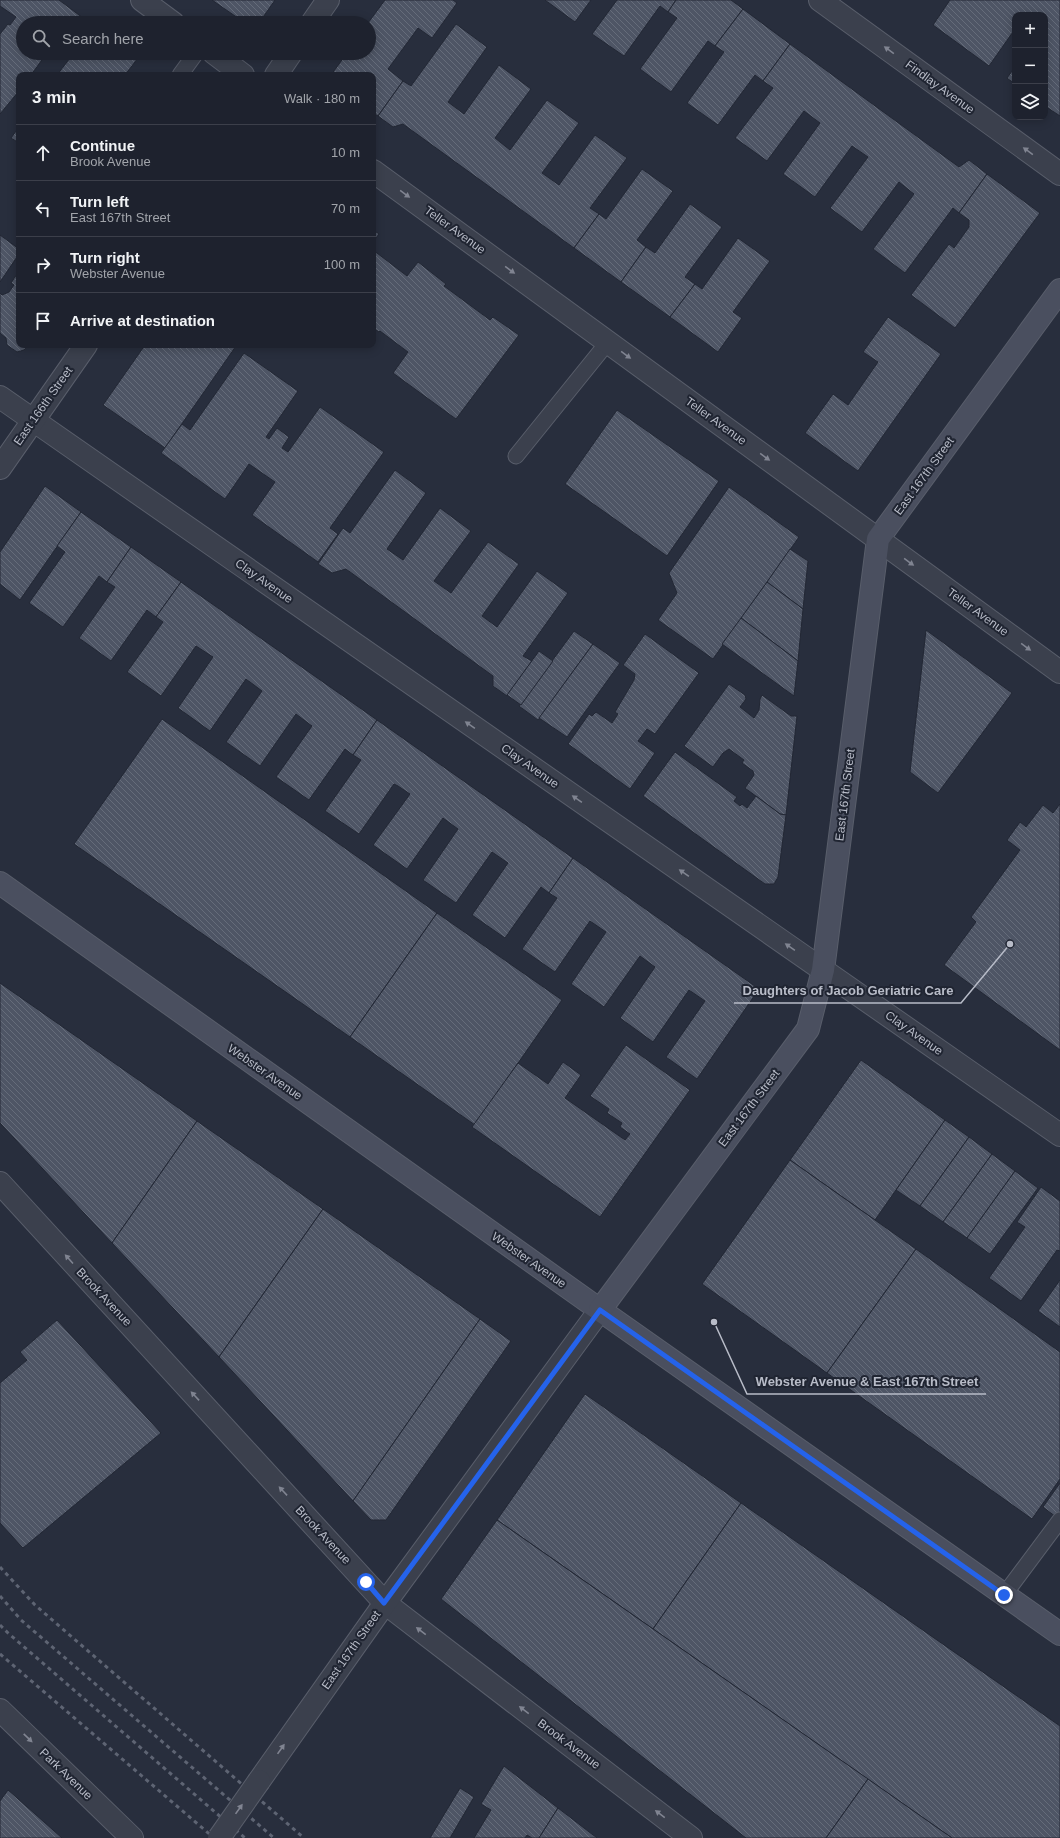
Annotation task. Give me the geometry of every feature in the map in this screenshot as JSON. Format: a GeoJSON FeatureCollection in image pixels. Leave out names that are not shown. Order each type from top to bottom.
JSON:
{"type":"FeatureCollection","features":[{"type":"Feature","properties":{"kind":"main road","name":"East 167th Street"},"geometry":{"type":"LineString","coordinates":[[600,1310],[808,1029],[822,970],[878,539],[1060,290]]}},
{"type":"Feature","properties":{"kind":"main road","name":"Webster Avenue"},"geometry":{"type":"LineString","coordinates":[[0,883],[600,1310],[1060,1634]]}},
{"type":"Feature","properties":{"kind":"street"},"geometry":{"type":"LineString","coordinates":[[142,0],[164,16]]}},
{"type":"Feature","properties":{"kind":"street"},"geometry":{"type":"LineString","coordinates":[[317,16],[328,0]]}},
{"type":"Feature","properties":{"kind":"street","name":"Findlay Avenue"},"geometry":{"type":"LineString","coordinates":[[820,0],[1060,174]]}},
{"type":"Feature","properties":{"kind":"street"},"geometry":{"type":"LineString","coordinates":[[223,60],[239,72]]}},
{"type":"Feature","properties":{"kind":"street"},"geometry":{"type":"LineString","coordinates":[[278,72],[286,60]]}},
{"type":"Feature","properties":{"kind":"street","name":"Teller Avenue"},"geometry":{"type":"LineString","coordinates":[[376,173],[1060,672]]}},
{"type":"Feature","properties":{"kind":"street","name":"East 166th Street"},"geometry":{"type":"LineString","coordinates":[[0,468],[84,348]]}},
{"type":"Feature","properties":{"kind":"street","name":"Clay Avenue"},"geometry":{"type":"LineString","coordinates":[[0,397],[1060,1135]]}},
{"type":"Feature","properties":{"kind":"street","name":"Brook Avenue"},"geometry":{"type":"LineString","coordinates":[[0,1183],[384,1603],[691,1838]]}},
{"type":"Feature","properties":{"kind":"street","name":"East 167th Street"},"geometry":{"type":"LineString","coordinates":[[219,1838],[384,1603],[600,1310]]}},
{"type":"Feature","properties":{"kind":"street","name":"Park Avenue"},"geometry":{"type":"LineString","coordinates":[[0,1710],[132,1838]]}},
{"type":"Feature","properties":{"kind":"lane"},"geometry":{"type":"LineString","coordinates":[[182,72],[191,60]]}},
{"type":"Feature","properties":{"kind":"lane"},"geometry":{"type":"LineString","coordinates":[[516,456],[608,342]]}},
{"type":"Feature","properties":{"kind":"lane"},"geometry":{"type":"LineString","coordinates":[[1004,1595],[1060,1520]]}},
{"type":"Feature","properties":{"kind":"building"},"geometry":{"type":"Polygon","coordinates":[[[0,0],[59,0],[80,16],[16,17],[0,6],[0,0]]]}},
{"type":"Feature","properties":{"kind":"building"},"geometry":{"type":"Polygon","coordinates":[[[212,0],[275,0],[264,16],[235,16],[212,0]]]}},
{"type":"Feature","properties":{"kind":"building"},"geometry":{"type":"Polygon","coordinates":[[[385,0],[453,0],[457,3],[432,38],[418,28],[388,69],[403,81],[378,116],[376,115],[376,72],[333,72],[342,60],[376,60],[376,16],[373,16],[385,0]]]}},
{"type":"Feature","properties":{"kind":"building"},"geometry":{"type":"Polygon","coordinates":[[[545,0],[591,0],[575,22],[545,0]]]}},
{"type":"Feature","properties":{"kind":"building"},"geometry":{"type":"Polygon","coordinates":[[[617,0],[676,0],[668,12],[660,6],[624,56],[592,34],[617,0]]]}},
{"type":"Feature","properties":{"kind":"building"},"geometry":{"type":"Polygon","coordinates":[[[676,0],[731,0],[743,9],[715,46],[708,41],[671,92],[640,69],[677,18],[668,12],[676,0]]]}},
{"type":"Feature","properties":{"kind":"building"},"geometry":{"type":"Polygon","coordinates":[[[950,0],[1060,0],[1060,116],[1048,108],[1048,12],[1012,12],[1012,33],[989,66],[933,25],[950,0]]]}},
{"type":"Feature","properties":{"kind":"building"},"geometry":{"type":"Polygon","coordinates":[[[743,9],[790,44],[763,81],[755,75],[718,125],[687,103],[724,52],[715,46],[743,9]]]}},
{"type":"Feature","properties":{"kind":"building"},"geometry":{"type":"Polygon","coordinates":[[[16,17],[16,60],[42,60],[33,72],[16,72],[16,95],[0,114],[0,34],[8,24],[10,25],[16,17]]]}},
{"type":"Feature","properties":{"kind":"building"},"geometry":{"type":"Polygon","coordinates":[[[456,24],[487,47],[448,102],[464,114],[499,65],[531,89],[495,138],[510,150],[547,100],[579,123],[542,173],[559,185],[595,135],[627,158],[590,208],[599,214],[574,248],[403,124],[393,127],[378,116],[403,81],[411,86],[456,24]]]}},
{"type":"Feature","properties":{"kind":"building"},"geometry":{"type":"Polygon","coordinates":[[[790,44],[959,167],[969,160],[987,174],[959,213],[953,208],[905,273],[873,249],[914,194],[899,182],[862,232],[830,208],[868,157],[852,146],[815,197],[783,174],[820,123],[804,111],[767,161],[735,138],[773,88],[763,81],[790,44]]]}},
{"type":"Feature","properties":{"kind":"building"},"geometry":{"type":"Polygon","coordinates":[[[68,60],[136,60],[127,72],[59,72],[68,60]]]}},
{"type":"Feature","properties":{"kind":"building"},"geometry":{"type":"Polygon","coordinates":[[[1012,71],[1012,82],[1007,78],[1012,71]]]}},
{"type":"Feature","properties":{"kind":"building"},"geometry":{"type":"Polygon","coordinates":[[[16,131],[16,141],[11,138],[16,131]]]}},
{"type":"Feature","properties":{"kind":"building"},"geometry":{"type":"Polygon","coordinates":[[[642,169],[673,191],[637,240],[646,247],[621,282],[574,248],[599,214],[606,219],[642,169]]]}},
{"type":"Feature","properties":{"kind":"building"},"geometry":{"type":"Polygon","coordinates":[[[987,174],[1040,213],[955,328],[911,295],[949,244],[954,248],[969,227],[969,220],[959,213],[987,174]]]}},
{"type":"Feature","properties":{"kind":"building"},"geometry":{"type":"Polygon","coordinates":[[[690,204],[722,227],[685,277],[695,284],[670,317],[621,282],[646,247],[655,253],[690,204]]]}},
{"type":"Feature","properties":{"kind":"building"},"geometry":{"type":"Polygon","coordinates":[[[0,235],[16,247],[16,258],[0,282],[0,235]]]}},
{"type":"Feature","properties":{"kind":"building"},"geometry":{"type":"Polygon","coordinates":[[[738,238],[770,261],[733,312],[742,318],[718,352],[670,317],[695,284],[702,289],[738,238]]]}},
{"type":"Feature","properties":{"kind":"building"},"geometry":{"type":"Polygon","coordinates":[[[376,252],[407,276],[418,262],[446,284],[444,286],[490,320],[493,317],[519,335],[456,419],[393,373],[408,352],[380,331],[379,332],[376,330],[376,252]]]}},
{"type":"Feature","properties":{"kind":"building"},"geometry":{"type":"Polygon","coordinates":[[[16,276],[16,348],[26,348],[17,352],[7,345],[6,338],[0,333],[0,293],[2,295],[9,292],[14,285],[11,283],[16,276]]]}},
{"type":"Feature","properties":{"kind":"building"},"geometry":{"type":"Polygon","coordinates":[[[888,317],[941,354],[858,471],[805,433],[833,394],[848,405],[878,362],[863,352],[888,317]]]}},
{"type":"Feature","properties":{"kind":"building"},"geometry":{"type":"Polygon","coordinates":[[[143,348],[235,348],[165,448],[103,405],[143,348]]]}},
{"type":"Feature","properties":{"kind":"building"},"geometry":{"type":"Polygon","coordinates":[[[244,353],[298,391],[266,437],[269,439],[277,428],[289,437],[282,448],[288,452],[320,407],[384,452],[330,528],[338,534],[318,562],[252,515],[275,482],[249,464],[225,499],[161,453],[182,424],[190,430],[244,353]]]}},
{"type":"Feature","properties":{"kind":"building"},"geometry":{"type":"Polygon","coordinates":[[[617,410],[719,481],[667,556],[565,484],[617,410]]]}},
{"type":"Feature","properties":{"kind":"building"},"geometry":{"type":"Polygon","coordinates":[[[395,470],[426,493],[387,549],[403,560],[440,508],[471,531],[434,581],[451,593],[488,542],[519,564],[482,616],[497,627],[537,571],[568,593],[523,656],[532,661],[507,696],[493,686],[493,676],[346,569],[332,573],[318,564],[343,528],[350,533],[395,470]]]}},
{"type":"Feature","properties":{"kind":"building"},"geometry":{"type":"Polygon","coordinates":[[[45,486],[81,512],[20,600],[0,584],[0,552],[45,486]]]}},
{"type":"Feature","properties":{"kind":"building"},"geometry":{"type":"Polygon","coordinates":[[[729,487],[799,537],[713,659],[658,620],[677,593],[669,573],[729,487]]]}},
{"type":"Feature","properties":{"kind":"building"},"geometry":{"type":"Polygon","coordinates":[[[81,512],[131,547],[107,582],[99,576],[63,627],[29,603],[65,552],[57,546],[81,512]]]}},
{"type":"Feature","properties":{"kind":"building"},"geometry":{"type":"Polygon","coordinates":[[[131,547],[181,582],[156,617],[147,610],[111,661],[79,638],[115,587],[107,582],[131,547]]]}},
{"type":"Feature","properties":{"kind":"building"},"geometry":{"type":"Polygon","coordinates":[[[790,549],[808,561],[803,609],[767,582],[790,549]]]}},
{"type":"Feature","properties":{"kind":"building"},"geometry":{"type":"Polygon","coordinates":[[[181,582],[377,720],[353,755],[345,749],[309,800],[276,777],[312,726],[296,714],[260,766],[226,742],[262,691],[246,679],[210,731],[178,708],[213,657],[196,646],[161,696],[127,672],[163,622],[156,617],[181,582]]]}},
{"type":"Feature","properties":{"kind":"building"},"geometry":{"type":"Polygon","coordinates":[[[767,582],[803,609],[798,661],[741,618],[767,582]]]}},
{"type":"Feature","properties":{"kind":"building"},"geometry":{"type":"Polygon","coordinates":[[[741,618],[798,661],[794,696],[722,644],[741,618]]]}},
{"type":"Feature","properties":{"kind":"building"},"geometry":{"type":"Polygon","coordinates":[[[926,630],[1012,693],[938,793],[910,772],[926,630]]]}},
{"type":"Feature","properties":{"kind":"building"},"geometry":{"type":"Polygon","coordinates":[[[574,631],[593,644],[538,720],[519,706],[574,631]]]}},
{"type":"Feature","properties":{"kind":"building"},"geometry":{"type":"Polygon","coordinates":[[[645,634],[699,673],[655,734],[647,729],[638,741],[655,753],[630,789],[568,744],[589,714],[592,716],[596,712],[612,723],[618,714],[615,712],[634,680],[635,674],[623,665],[645,634]]]}},
{"type":"Feature","properties":{"kind":"building"},"geometry":{"type":"Polygon","coordinates":[[[593,644],[620,663],[567,737],[539,718],[593,644]]]}},
{"type":"Feature","properties":{"kind":"building"},"geometry":{"type":"Polygon","coordinates":[[[539,651],[553,661],[521,705],[507,695],[539,651]]]}},
{"type":"Feature","properties":{"kind":"building"},"geometry":{"type":"Polygon","coordinates":[[[729,684],[745,695],[746,699],[740,707],[754,718],[759,710],[762,695],[791,716],[797,716],[786,815],[780,814],[745,788],[754,775],[753,771],[742,763],[744,760],[729,749],[723,753],[713,767],[684,746],[729,684]]]}},
{"type":"Feature","properties":{"kind":"building"},"geometry":{"type":"Polygon","coordinates":[[[162,719],[437,913],[350,1037],[74,844],[162,719]]]}},
{"type":"Feature","properties":{"kind":"building"},"geometry":{"type":"Polygon","coordinates":[[[377,720],[573,858],[549,893],[541,887],[505,938],[472,915],[508,863],[492,852],[456,903],[423,880],[458,829],[443,818],[407,869],[373,845],[410,794],[394,784],[359,834],[325,811],[361,760],[353,755],[377,720]]]}},
{"type":"Feature","properties":{"kind":"building"},"geometry":{"type":"Polygon","coordinates":[[[675,752],[737,797],[734,801],[740,806],[742,804],[747,808],[756,796],[780,814],[786,815],[778,877],[774,884],[765,884],[643,796],[675,752]]]}},
{"type":"Feature","properties":{"kind":"building"},"geometry":{"type":"Polygon","coordinates":[[[1060,804],[1060,1050],[944,965],[976,922],[971,917],[1020,850],[1007,840],[1020,822],[1026,827],[1043,805],[1053,813],[1060,804]]]}},
{"type":"Feature","properties":{"kind":"building"},"geometry":{"type":"Polygon","coordinates":[[[573,858],[759,989],[697,1079],[666,1057],[705,1001],[689,990],[653,1042],[620,1018],[655,967],[640,956],[604,1007],[571,984],[606,932],[590,921],[555,972],[522,949],[557,898],[549,893],[573,858]]]}},
{"type":"Feature","properties":{"kind":"building"},"geometry":{"type":"Polygon","coordinates":[[[437,913],[562,1000],[475,1125],[350,1037],[437,913]]]}},
{"type":"Feature","properties":{"kind":"building"},"geometry":{"type":"Polygon","coordinates":[[[0,983],[197,1121],[112,1243],[0,1123],[0,983]]]}},
{"type":"Feature","properties":{"kind":"building"},"geometry":{"type":"Polygon","coordinates":[[[626,1045],[690,1090],[600,1217],[472,1127],[518,1063],[548,1084],[563,1062],[581,1075],[565,1098],[625,1140],[630,1134],[620,1127],[622,1123],[607,1113],[609,1109],[590,1096],[626,1045]]]}},
{"type":"Feature","properties":{"kind":"building"},"geometry":{"type":"Polygon","coordinates":[[[861,1060],[945,1120],[875,1220],[790,1160],[861,1060]]]}},
{"type":"Feature","properties":{"kind":"building"},"geometry":{"type":"Polygon","coordinates":[[[945,1120],[969,1137],[920,1206],[896,1190],[945,1120]]]}},
{"type":"Feature","properties":{"kind":"building"},"geometry":{"type":"Polygon","coordinates":[[[197,1121],[323,1209],[219,1357],[112,1243],[197,1121]]]}},
{"type":"Feature","properties":{"kind":"building"},"geometry":{"type":"Polygon","coordinates":[[[969,1137],[992,1154],[943,1222],[920,1206],[969,1137]]]}},
{"type":"Feature","properties":{"kind":"building"},"geometry":{"type":"Polygon","coordinates":[[[992,1154],[1015,1171],[967,1238],[943,1222],[992,1154]]]}},
{"type":"Feature","properties":{"kind":"building"},"geometry":{"type":"Polygon","coordinates":[[[790,1160],[916,1249],[827,1373],[702,1284],[790,1160]]]}},
{"type":"Feature","properties":{"kind":"building"},"geometry":{"type":"Polygon","coordinates":[[[1015,1171],[1038,1188],[990,1254],[967,1238],[1015,1171]]]}},
{"type":"Feature","properties":{"kind":"building"},"geometry":{"type":"Polygon","coordinates":[[[1041,1187],[1060,1201],[1060,1251],[1057,1250],[1021,1301],[989,1278],[1025,1227],[1017,1222],[1041,1187]]]}},
{"type":"Feature","properties":{"kind":"building"},"geometry":{"type":"Polygon","coordinates":[[[323,1209],[480,1319],[353,1501],[219,1357],[323,1209]]]}},
{"type":"Feature","properties":{"kind":"building"},"geometry":{"type":"Polygon","coordinates":[[[916,1249],[1060,1352],[1060,1479],[1032,1519],[827,1373],[916,1249]]]}},
{"type":"Feature","properties":{"kind":"building"},"geometry":{"type":"Polygon","coordinates":[[[1060,1280],[1060,1327],[1038,1311],[1060,1280]]]}},
{"type":"Feature","properties":{"kind":"building"},"geometry":{"type":"Polygon","coordinates":[[[480,1319],[511,1341],[386,1520],[371,1520],[353,1501],[480,1319]]]}},
{"type":"Feature","properties":{"kind":"building"},"geometry":{"type":"Polygon","coordinates":[[[57,1320],[161,1433],[23,1548],[0,1523],[0,1383],[27,1360],[20,1352],[57,1320]]]}},
{"type":"Feature","properties":{"kind":"building"},"geometry":{"type":"Polygon","coordinates":[[[585,1394],[741,1503],[653,1629],[497,1520],[585,1394]]]}},
{"type":"Feature","properties":{"kind":"building"},"geometry":{"type":"Polygon","coordinates":[[[1060,1483],[1060,1520],[1043,1507],[1060,1483]]]}},
{"type":"Feature","properties":{"kind":"building"},"geometry":{"type":"Polygon","coordinates":[[[741,1503],[1060,1726],[1060,1838],[952,1838],[653,1629],[741,1503]]]}},
{"type":"Feature","properties":{"kind":"building"},"geometry":{"type":"Polygon","coordinates":[[[497,1520],[868,1779],[826,1838],[746,1838],[441,1599],[497,1520]]]}},
{"type":"Feature","properties":{"kind":"building"},"geometry":{"type":"Polygon","coordinates":[[[504,1766],[558,1808],[539,1838],[532,1838],[527,1835],[525,1838],[474,1838],[491,1810],[481,1804],[504,1766]]]}},
{"type":"Feature","properties":{"kind":"building"},"geometry":{"type":"Polygon","coordinates":[[[868,1779],[952,1838],[826,1838],[868,1779]]]}},
{"type":"Feature","properties":{"kind":"building"},"geometry":{"type":"Polygon","coordinates":[[[460,1788],[474,1797],[450,1838],[430,1838],[460,1788]]]}},
{"type":"Feature","properties":{"kind":"building"},"geometry":{"type":"Polygon","coordinates":[[[8,1790],[62,1838],[0,1838],[0,1801],[8,1790]]]}},
{"type":"Feature","properties":{"kind":"building"},"geometry":{"type":"Polygon","coordinates":[[[558,1808],[597,1838],[539,1838],[558,1808]]]}},
{"type":"Feature","properties":{"kind":"railway"},"geometry":{"type":"LineString","coordinates":[[0,1567],[35,1605],[304,1838]]}},
{"type":"Feature","properties":{"kind":"railway"},"geometry":{"type":"LineString","coordinates":[[0,1596],[21,1620],[274,1838]]}},
{"type":"Feature","properties":{"kind":"railway"},"geometry":{"type":"LineString","coordinates":[[0,1625],[245,1838]]}},
{"type":"Feature","properties":{"kind":"railway"},"geometry":{"type":"LineString","coordinates":[[0,1654],[214,1838]]}},
{"type":"Feature","properties":{"kind":"place","name":"Daughters of Jacob Geriatric Care"},"geometry":{"type":"Point","coordinates":[1010,944]}},
{"type":"Feature","properties":{"kind":"place","name":"Webster Avenue & East 167th Street"},"geometry":{"type":"Point","coordinates":[714,1322]}},
{"type":"Feature","properties":{"kind":"route"},"geometry":{"type":"LineString","coordinates":[[366,1582],[384,1603],[600,1310],[1004,1595]]}}]}
